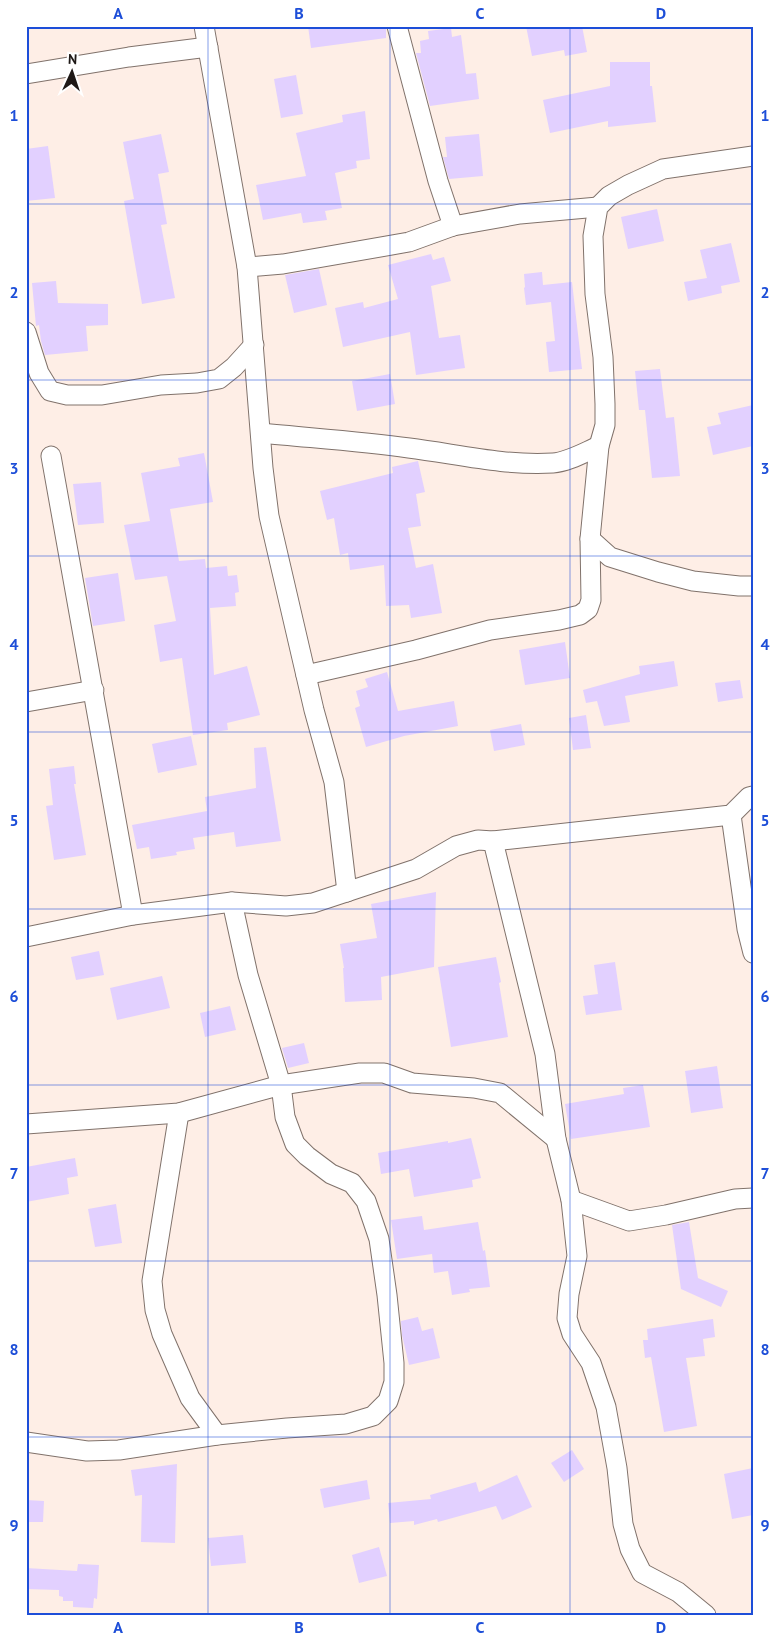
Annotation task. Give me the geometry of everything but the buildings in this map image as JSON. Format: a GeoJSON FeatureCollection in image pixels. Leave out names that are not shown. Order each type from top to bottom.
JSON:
{"type":"FeatureCollection","features":[{"type":"Feature","properties":{"kind":"street"},"geometry":{"type":"LineString","coordinates":[[204,26],[247,267],[263,468],[269,516],[306,675],[334,782],[346,892]]}},
{"type":"Feature","properties":{"kind":"street"},"geometry":{"type":"LineString","coordinates":[[397,26],[438,181],[453,226]]}},
{"type":"Feature","properties":{"kind":"street"},"geometry":{"type":"LineString","coordinates":[[26,74],[129,57],[208,47]]}},
{"type":"Feature","properties":{"kind":"street"},"geometry":{"type":"LineString","coordinates":[[306,675],[416,650],[490,630],[559,620],[580,615],[588,609],[591,600],[590,538],[599,446],[605,425],[606,404],[603,357],[594,294],[593,236],[598,207],[609,196],[622,188],[663,169],[753,156]]}},
{"type":"Feature","properties":{"kind":"street"},"geometry":{"type":"LineString","coordinates":[[247,267],[293,262],[409,242],[453,226],[520,214],[598,207]]}},
{"type":"Feature","properties":{"kind":"street"},"geometry":{"type":"LineString","coordinates":[[26,332],[39,373],[50,391],[67,395],[102,395],[161,385],[197,383],[219,379],[234,367],[254,345]]}},
{"type":"Feature","properties":{"kind":"street"},"geometry":{"type":"LineString","coordinates":[[261,433],[410,448],[483,460],[554,463],[599,446]]}},
{"type":"Feature","properties":{"kind":"street"},"geometry":{"type":"LineString","coordinates":[[51,456],[133,915]]}},
{"type":"Feature","properties":{"kind":"street"},"geometry":{"type":"LineString","coordinates":[[590,538],[610,557],[658,572],[693,581],[753,586]]}},
{"type":"Feature","properties":{"kind":"street"},"geometry":{"type":"LineString","coordinates":[[26,702],[94,690]]}},
{"type":"Feature","properties":{"kind":"street"},"geometry":{"type":"LineString","coordinates":[[26,938],[133,915],[232,902],[286,906],[313,903],[416,869],[456,846],[478,840],[493,841],[731,815],[749,797],[753,796]]}},
{"type":"Feature","properties":{"kind":"street"},"geometry":{"type":"LineString","coordinates":[[731,815],[747,929],[753,953]]}},
{"type":"Feature","properties":{"kind":"street"},"geometry":{"type":"LineString","coordinates":[[493,841],[545,1054],[556,1139],[570,1200],[577,1256],[569,1294],[567,1318],[572,1334],[590,1363],[606,1407],[617,1468],[623,1524],[630,1549],[642,1573],[678,1592],[706,1615]]}},
{"type":"Feature","properties":{"kind":"street"},"geometry":{"type":"LineString","coordinates":[[26,1442],[87,1451],[119,1450],[286,1428],[346,1424],[373,1416],[388,1401],[394,1382],[394,1363],[387,1295],[380,1248],[366,1201],[352,1183],[331,1174],[307,1156],[295,1144],[285,1117],[281,1085],[248,975],[232,902]]}},
{"type":"Feature","properties":{"kind":"street"},"geometry":{"type":"LineString","coordinates":[[26,1124],[179,1113],[281,1085],[360,1073],[384,1073],[412,1083],[474,1088],[500,1093],[556,1139]]}},
{"type":"Feature","properties":{"kind":"street"},"geometry":{"type":"LineString","coordinates":[[179,1113],[152,1282],[155,1310],[162,1334],[190,1398],[218,1436]]}},
{"type":"Feature","properties":{"kind":"street"},"geometry":{"type":"LineString","coordinates":[[570,1200],[629,1221],[666,1215],[735,1199],[753,1198]]}}]}
